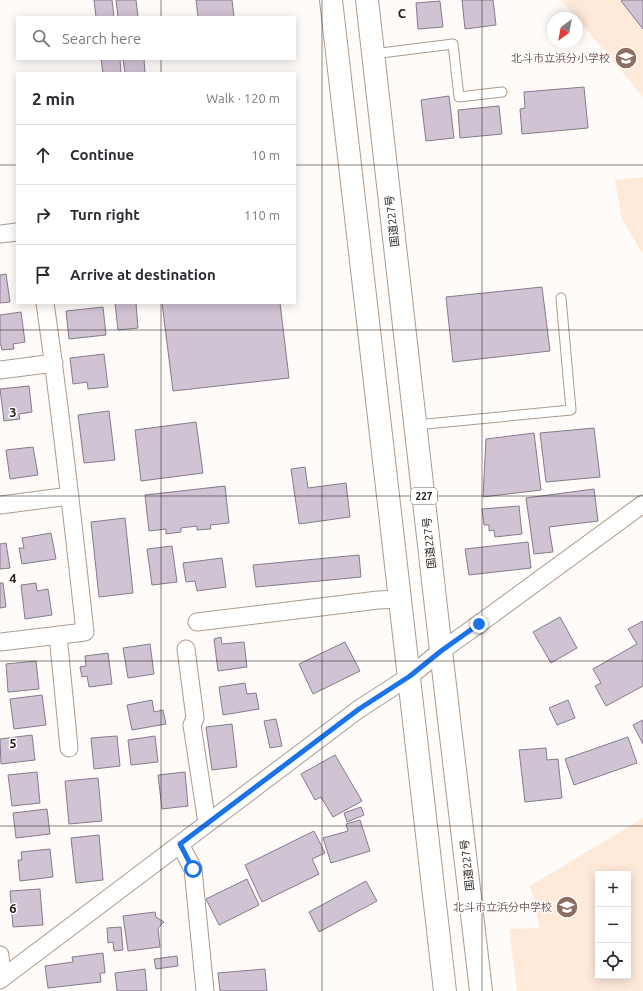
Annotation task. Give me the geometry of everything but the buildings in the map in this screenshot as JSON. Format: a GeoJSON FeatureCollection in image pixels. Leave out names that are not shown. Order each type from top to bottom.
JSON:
{"type":"FeatureCollection","features":[{"type":"Feature","properties":{"kind":"highway"},"geometry":{"type":"LineString","coordinates":[[331,0],[410,676],[445,991]]}},
{"type":"Feature","properties":{"kind":"highway","name":"国道227号"},"geometry":{"type":"LineString","coordinates":[[367,0],[441,651],[482,991]]}},
{"type":"Feature","properties":{"kind":"street"},"geometry":{"type":"LineString","coordinates":[[0,234],[16,232]]}},
{"type":"Feature","properties":{"kind":"street"},"geometry":{"type":"LineString","coordinates":[[0,642],[85,632],[46,304]]}},
{"type":"Feature","properties":{"kind":"street"},"geometry":{"type":"LineString","coordinates":[[0,370],[54,363]]}},
{"type":"Feature","properties":{"kind":"street"},"geometry":{"type":"LineString","coordinates":[[0,505],[70,496]]}},
{"type":"Feature","properties":{"kind":"street"},"geometry":{"type":"LineString","coordinates":[[1,979],[359,709],[410,676],[441,651],[486,620],[643,504]]}},
{"type":"Feature","properties":{"kind":"street"},"geometry":{"type":"LineString","coordinates":[[198,622],[378,600],[400,599]]}},
{"type":"Feature","properties":{"kind":"street"},"geometry":{"type":"LineString","coordinates":[[58,635],[69,748]]}},
{"type":"Feature","properties":{"kind":"street"},"geometry":{"type":"LineString","coordinates":[[186,649],[195,718],[192,724],[207,823]]}},
{"type":"Feature","properties":{"kind":"street"},"geometry":{"type":"LineString","coordinates":[[180,844],[193,869],[205,991]]}},
{"type":"Feature","properties":{"kind":"street"},"geometry":{"type":"LineString","coordinates":[[0,954],[1,979]]}},
{"type":"Feature","properties":{"kind":"lane"},"geometry":{"type":"LineString","coordinates":[[373,54],[453,44],[459,97],[502,92]]}},
{"type":"Feature","properties":{"kind":"lane"},"geometry":{"type":"LineString","coordinates":[[416,425],[571,410],[561,298]]}},
{"type":"Feature","properties":{"kind":"shaded area","name":"北斗市立浜分小学校"},"geometry":{"type":"Polygon","coordinates":[[[561,0],[643,0],[643,97],[583,25],[583,12],[572,12],[561,0]]]}},
{"type":"Feature","properties":{"kind":"shaded area"},"geometry":{"type":"Polygon","coordinates":[[[643,177],[643,254],[622,219],[615,180],[643,177]]]}},
{"type":"Feature","properties":{"kind":"shaded area","name":"北斗市立浜分中学校"},"geometry":{"type":"Polygon","coordinates":[[[643,818],[643,991],[517,991],[509,929],[540,928],[530,886],[643,818]]]}},
{"type":"Feature","properties":{"kind":"place","name":"北斗市立浜分小学校"},"geometry":{"type":"Point","coordinates":[626,58]}},
{"type":"Feature","properties":{"kind":"place","name":"北斗市立浜分中学校"},"geometry":{"type":"Point","coordinates":[567,907]}},
{"type":"Feature","properties":{"kind":"route"},"geometry":{"type":"LineString","coordinates":[[193,869],[180,844],[359,709],[410,676],[441,651],[479,624]]}}]}
